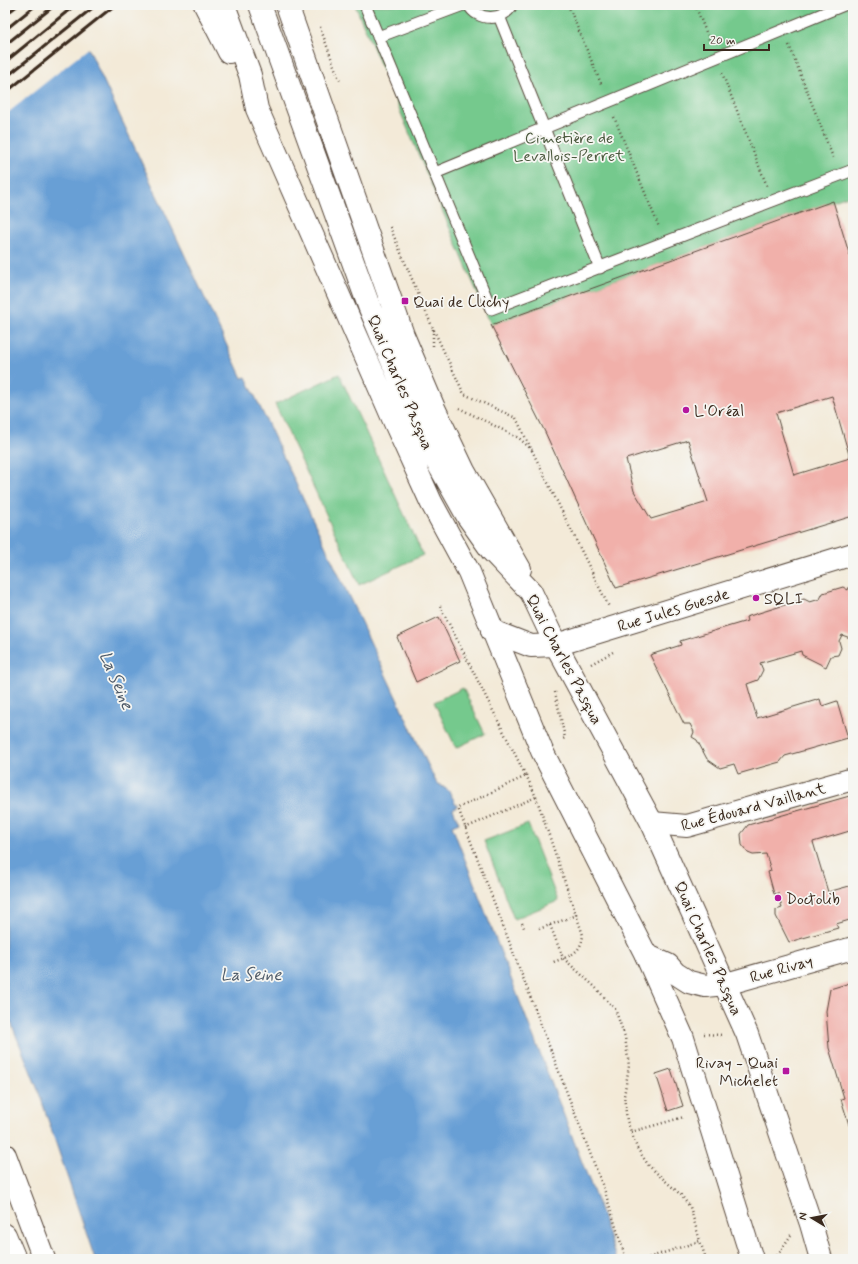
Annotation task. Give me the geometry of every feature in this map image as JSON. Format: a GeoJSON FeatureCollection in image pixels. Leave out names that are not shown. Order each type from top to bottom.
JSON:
{"type":"FeatureCollection","features":[{"type":"Feature","properties":{"kind":"main road"},"geometry":{"type":"LineString","coordinates":[[205,5],[257,109]]}},
{"type":"Feature","properties":{"kind":"main road","name":"Quai Charles Pasqua"},"geometry":{"type":"LineString","coordinates":[[224,5],[250,75],[257,109],[395,423],[432,502],[469,572],[492,631],[548,763],[646,955],[683,1038],[752,1259]]}},
{"type":"Feature","properties":{"kind":"main road","name":"Quai Charles Pasqua"},"geometry":{"type":"LineString","coordinates":[[260,5],[369,306],[427,444],[468,518],[492,551],[531,592],[556,645],[652,823],[726,984],[747,1034],[809,1217],[821,1259]]}},
{"type":"Feature","properties":{"kind":"main road"},"geometry":{"type":"LineString","coordinates":[[287,5],[403,335],[434,408],[464,471],[482,506],[516,561],[531,592]]}},
{"type":"Feature","properties":{"kind":"main road","name":"Rue Jules Guesde"},"geometry":{"type":"LineString","coordinates":[[492,631],[531,646],[556,645],[853,554]]}},
{"type":"Feature","properties":{"kind":"main road","name":"Rue Édouard Vaillant"},"geometry":{"type":"LineString","coordinates":[[652,823],[687,826],[853,779]]}},
{"type":"Feature","properties":{"kind":"main road","name":"Rue Rivay"},"geometry":{"type":"LineString","coordinates":[[646,955],[668,965],[675,974],[689,982],[705,986],[726,984],[853,948]]}},
{"type":"Feature","properties":{"kind":"main road"},"geometry":{"type":"LineString","coordinates":[[5,1155],[44,1259]]}},
{"type":"Feature","properties":{"kind":"main road"},"geometry":{"type":"LineString","coordinates":[[5,1235],[15,1259]]}},
{"type":"Feature","properties":{"kind":"lane"},"geometry":{"type":"LineString","coordinates":[[365,5],[491,309],[853,170]]}},
{"type":"Feature","properties":{"kind":"lane"},"geometry":{"type":"LineString","coordinates":[[378,37],[463,5]]}},
{"type":"Feature","properties":{"kind":"lane"},"geometry":{"type":"LineString","coordinates":[[469,5],[478,15],[486,18],[500,16],[512,5]]}},
{"type":"Feature","properties":{"kind":"lane"},"geometry":{"type":"LineString","coordinates":[[435,173],[844,5]]}},
{"type":"Feature","properties":{"kind":"lane"},"geometry":{"type":"LineString","coordinates":[[500,16],[600,268]]}},
{"type":"Feature","properties":{"kind":"path"},"geometry":{"type":"LineString","coordinates":[[568,5],[665,243]]}},
{"type":"Feature","properties":{"kind":"path"},"geometry":{"type":"LineString","coordinates":[[694,5],[773,201]]}},
{"type":"Feature","properties":{"kind":"path"},"geometry":{"type":"LineString","coordinates":[[319,24],[342,90]]}},
{"type":"Feature","properties":{"kind":"path"},"geometry":{"type":"LineString","coordinates":[[783,30],[840,175]]}},
{"type":"Feature","properties":{"kind":"path"},"geometry":{"type":"LineString","coordinates":[[388,222],[431,324],[464,394],[516,418],[535,453],[618,626]]}},
{"type":"Feature","properties":{"kind":"path"},"geometry":{"type":"LineString","coordinates":[[431,324],[434,333],[433,352]]}},
{"type":"Feature","properties":{"kind":"path"},"geometry":{"type":"LineString","coordinates":[[454,402],[464,411],[519,438],[535,453]]}},
{"type":"Feature","properties":{"kind":"path"},"geometry":{"type":"LineString","coordinates":[[440,606],[536,797],[577,914],[583,935],[582,946],[577,952],[551,963]]}},
{"type":"Feature","properties":{"kind":"path"},"geometry":{"type":"LineString","coordinates":[[548,763],[526,776],[458,808],[604,1192],[626,1259]]}},
{"type":"Feature","properties":{"kind":"path"},"geometry":{"type":"LineString","coordinates":[[465,828],[536,797]]}},
{"type":"Feature","properties":{"kind":"path"},"geometry":{"type":"LineString","coordinates":[[538,929],[577,914]]}},
{"type":"Feature","properties":{"kind":"path"},"geometry":{"type":"LineString","coordinates":[[522,923],[524,930]]}},
{"type":"Feature","properties":{"kind":"path"},"geometry":{"type":"LineString","coordinates":[[550,925],[563,958],[594,986],[615,1009],[625,1036],[629,1066],[624,1096],[627,1121],[631,1132],[637,1148],[649,1166],[681,1195],[690,1208],[706,1259]]}},
{"type":"Feature","properties":{"kind":"path"},"geometry":{"type":"LineString","coordinates":[[701,1034],[724,1035]]}},
{"type":"Feature","properties":{"kind":"path"},"geometry":{"type":"LineString","coordinates":[[631,1132],[706,1110]]}},
{"type":"Feature","properties":{"kind":"path"},"geometry":{"type":"LineString","coordinates":[[774,1259],[794,1231]]}},
{"type":"Feature","properties":{"kind":"path"},"geometry":{"type":"LineString","coordinates":[[645,1259],[700,1241]]}},
{"type":"Feature","properties":{"kind":"green space","name":"Cimetière de Levallois-Perret"},"geometry":{"type":"Polygon","coordinates":[[[355,5],[853,5],[853,194],[491,325],[355,5]]]}},
{"type":"Feature","properties":{"kind":"green space"},"geometry":{"type":"Polygon","coordinates":[[[339,374],[423,555],[359,585],[275,404],[339,374]]]}},
{"type":"Feature","properties":{"kind":"green space"},"geometry":{"type":"Polygon","coordinates":[[[463,688],[485,734],[456,748],[434,702],[463,688]]]}},
{"type":"Feature","properties":{"kind":"green space"},"geometry":{"type":"Polygon","coordinates":[[[528,824],[558,901],[514,919],[484,841],[528,824]]]}},
{"type":"Feature","properties":{"kind":"water","name":"La Seine"},"geometry":{"type":"Polygon","coordinates":[[[5,5],[85,41],[242,378],[246,377],[436,782],[449,791],[457,806],[453,809],[459,823],[452,826],[599,1206],[616,1259],[95,1259],[38,1090],[5,1008],[5,5]]]}},
{"type":"Feature","properties":{"kind":"pier"},"geometry":{"type":"Polygon","coordinates":[[[5,5],[72,5],[90,47],[5,115],[5,5]]]}},
{"type":"Feature","properties":{"kind":"building"},"geometry":{"type":"Polygon","coordinates":[[[833,201],[853,266],[853,516],[616,588],[545,432],[491,325],[833,201]],[[832,396],[776,413],[794,475],[850,458],[832,396]],[[688,440],[626,459],[634,491],[651,519],[708,502],[688,440]]]}},
{"type":"Feature","properties":{"kind":"building"},"geometry":{"type":"Polygon","coordinates":[[[853,584],[853,639],[842,635],[839,641],[841,648],[838,655],[831,656],[826,667],[802,655],[801,651],[760,663],[763,670],[758,680],[747,684],[757,718],[820,699],[822,706],[837,701],[848,738],[785,756],[780,762],[738,774],[734,764],[720,768],[707,759],[697,740],[692,737],[694,732],[690,724],[684,724],[650,655],[681,645],[680,641],[747,621],[746,617],[804,599],[810,602],[820,599],[823,593],[843,587],[848,590],[850,585],[853,584]]]}},
{"type":"Feature","properties":{"kind":"building"},"geometry":{"type":"Polygon","coordinates":[[[439,617],[460,661],[416,682],[397,637],[439,617]]]}},
{"type":"Feature","properties":{"kind":"building"},"geometry":{"type":"Polygon","coordinates":[[[853,795],[853,830],[813,842],[828,892],[853,885],[853,919],[836,924],[838,928],[789,942],[776,916],[776,910],[782,908],[778,893],[774,894],[768,872],[771,871],[766,854],[753,855],[748,853],[742,845],[741,834],[748,825],[853,795]]]}},
{"type":"Feature","properties":{"kind":"building"},"geometry":{"type":"Polygon","coordinates":[[[853,982],[853,1131],[850,1128],[841,1099],[844,1098],[829,1048],[826,1011],[830,989],[853,982]]]}},
{"type":"Feature","properties":{"kind":"building"},"geometry":{"type":"Polygon","coordinates":[[[671,1069],[683,1106],[668,1111],[656,1074],[671,1069]]]}},
{"type":"Feature","properties":{"kind":"railway"},"geometry":{"type":"LineString","coordinates":[[5,15],[18,5]]}},
{"type":"Feature","properties":{"kind":"railway"},"geometry":{"type":"LineString","coordinates":[[5,30],[36,5]]}},
{"type":"Feature","properties":{"kind":"railway"},"geometry":{"type":"LineString","coordinates":[[5,45],[55,5]]}},
{"type":"Feature","properties":{"kind":"railway"},"geometry":{"type":"LineString","coordinates":[[5,62],[75,5]]}},
{"type":"Feature","properties":{"kind":"railway"},"geometry":{"type":"LineString","coordinates":[[5,78],[96,5]]}},
{"type":"Feature","properties":{"kind":"railway"},"geometry":{"type":"LineString","coordinates":[[5,93],[115,5]]}},
{"type":"Feature","properties":{"kind":"place","name":"Quai de Clichy"},"geometry":{"type":"Point","coordinates":[405,301]}},
{"type":"Feature","properties":{"kind":"place","name":"L'Oréal"},"geometry":{"type":"Point","coordinates":[686,410]}},
{"type":"Feature","properties":{"kind":"place","name":"SQLI"},"geometry":{"type":"Point","coordinates":[756,598]}},
{"type":"Feature","properties":{"kind":"place","name":"Doctolib"},"geometry":{"type":"Point","coordinates":[778,898]}},
{"type":"Feature","properties":{"kind":"place","name":"Rivay - Quai Michelet"},"geometry":{"type":"Point","coordinates":[786,1071]}}]}
